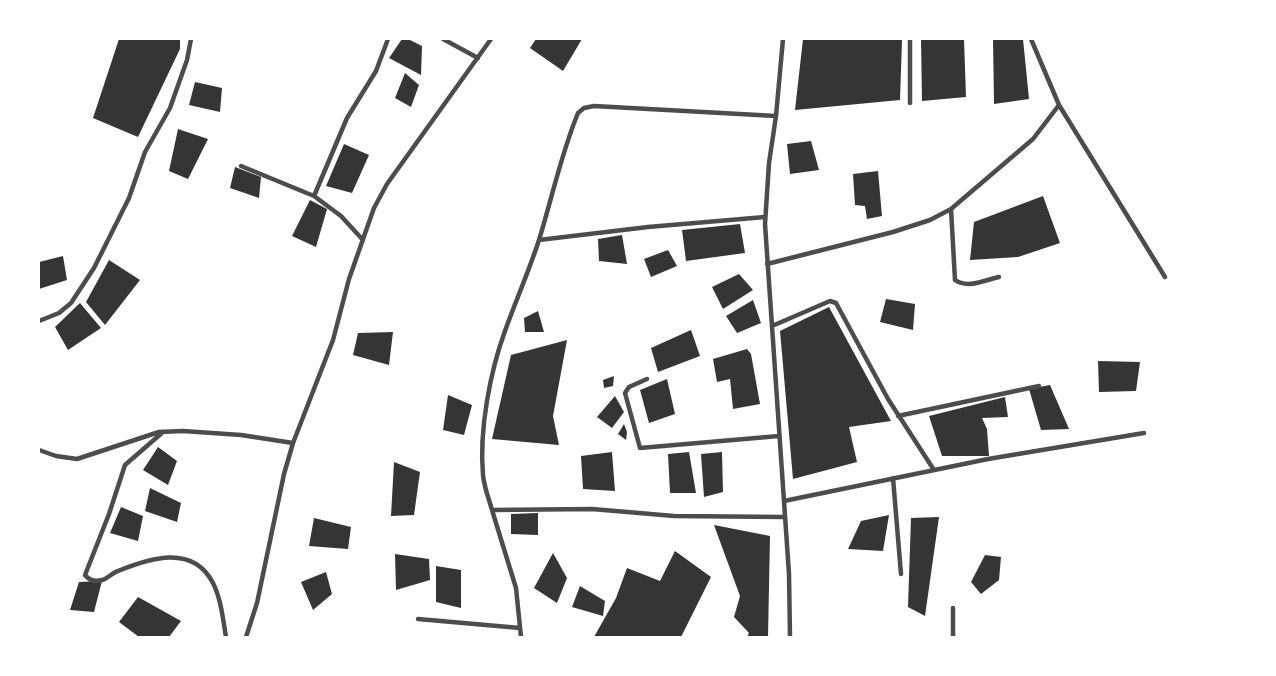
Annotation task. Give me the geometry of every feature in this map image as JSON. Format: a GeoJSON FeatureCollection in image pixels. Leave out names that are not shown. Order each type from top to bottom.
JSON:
{"type":"FeatureCollection","features":[{"type":"Feature","properties":{"kind":"street"},"geometry":{"type":"LineString","coordinates":[[39,321],[59,314],[71,303],[94,268],[129,198],[145,152],[170,108],[188,60],[190,39]]}},
{"type":"Feature","properties":{"kind":"street"},"geometry":{"type":"LineString","coordinates":[[314,196],[347,118],[376,71],[388,39]]}},
{"type":"Feature","properties":{"kind":"street"},"geometry":{"type":"LineString","coordinates":[[443,39],[478,58]]}},
{"type":"Feature","properties":{"kind":"street"},"geometry":{"type":"LineString","coordinates":[[246,637],[260,592],[278,497],[293,444],[333,340],[349,279],[374,208],[387,184],[491,39]]}},
{"type":"Feature","properties":{"kind":"street"},"geometry":{"type":"LineString","coordinates":[[783,39],[765,217],[789,574],[790,637]]}},
{"type":"Feature","properties":{"kind":"street"},"geometry":{"type":"LineString","coordinates":[[910,39],[910,104]]}},
{"type":"Feature","properties":{"kind":"street"},"geometry":{"type":"LineString","coordinates":[[1031,39],[1059,105],[1165,277]]}},
{"type":"Feature","properties":{"kind":"street"},"geometry":{"type":"LineString","coordinates":[[767,264],[893,232],[930,220],[951,209],[1032,139],[1059,105]]}},
{"type":"Feature","properties":{"kind":"street"},"geometry":{"type":"LineString","coordinates":[[521,637],[516,588],[483,477],[484,438],[495,364],[539,240],[576,117],[584,108],[594,106],[776,116]]}},
{"type":"Feature","properties":{"kind":"street"},"geometry":{"type":"LineString","coordinates":[[241,166],[314,196],[340,216],[363,240]]}},
{"type":"Feature","properties":{"kind":"street"},"geometry":{"type":"LineString","coordinates":[[951,209],[955,280],[968,285],[999,277]]}},
{"type":"Feature","properties":{"kind":"street"},"geometry":{"type":"LineString","coordinates":[[539,240],[648,227],[765,217]]}},
{"type":"Feature","properties":{"kind":"street"},"geometry":{"type":"LineString","coordinates":[[772,326],[830,301],[836,303],[898,416],[934,470]]}},
{"type":"Feature","properties":{"kind":"street"},"geometry":{"type":"LineString","coordinates":[[647,379],[629,387],[626,393],[640,448],[779,436]]}},
{"type":"Feature","properties":{"kind":"street"},"geometry":{"type":"LineString","coordinates":[[898,416],[1039,386]]}},
{"type":"Feature","properties":{"kind":"street"},"geometry":{"type":"LineString","coordinates":[[39,450],[56,456],[77,459],[127,441],[163,432],[205,432],[293,444]]}},
{"type":"Feature","properties":{"kind":"street"},"geometry":{"type":"LineString","coordinates":[[163,432],[125,465],[85,575],[94,580],[104,580],[117,571],[145,562],[174,557],[188,558],[212,580],[226,637]]}},
{"type":"Feature","properties":{"kind":"street"},"geometry":{"type":"LineString","coordinates":[[784,501],[934,470],[1144,433]]}},
{"type":"Feature","properties":{"kind":"street"},"geometry":{"type":"LineString","coordinates":[[893,478],[901,574]]}},
{"type":"Feature","properties":{"kind":"street"},"geometry":{"type":"LineString","coordinates":[[492,510],[592,509],[674,516],[784,517]]}},
{"type":"Feature","properties":{"kind":"street"},"geometry":{"type":"LineString","coordinates":[[953,608],[953,637]]}},
{"type":"Feature","properties":{"kind":"street"},"geometry":{"type":"LineString","coordinates":[[418,619],[520,628]]}},
{"type":"Feature","properties":{"kind":"building"},"geometry":{"type":"Polygon","coordinates":[[[119,39],[180,39],[180,49],[138,137],[93,118],[119,39]]]}},
{"type":"Feature","properties":{"kind":"building"},"geometry":{"type":"Polygon","coordinates":[[[402,39],[408,39],[422,46],[421,75],[389,58],[402,39]]]}},
{"type":"Feature","properties":{"kind":"building"},"geometry":{"type":"Polygon","coordinates":[[[536,39],[582,39],[563,71],[530,48],[536,39]]]}},
{"type":"Feature","properties":{"kind":"building"},"geometry":{"type":"Polygon","coordinates":[[[803,39],[902,39],[900,100],[795,110],[803,39]]]}},
{"type":"Feature","properties":{"kind":"building"},"geometry":{"type":"Polygon","coordinates":[[[921,39],[964,39],[966,97],[922,101],[921,39]]]}},
{"type":"Feature","properties":{"kind":"building"},"geometry":{"type":"Polygon","coordinates":[[[993,39],[1023,39],[1029,99],[994,104],[993,39]]]}},
{"type":"Feature","properties":{"kind":"building"},"geometry":{"type":"Polygon","coordinates":[[[405,73],[419,85],[411,107],[395,98],[405,73]]]}},
{"type":"Feature","properties":{"kind":"building"},"geometry":{"type":"Polygon","coordinates":[[[195,82],[222,88],[220,112],[189,105],[195,82]]]}},
{"type":"Feature","properties":{"kind":"building"},"geometry":{"type":"Polygon","coordinates":[[[178,129],[208,139],[188,179],[169,171],[178,129]]]}},
{"type":"Feature","properties":{"kind":"building"},"geometry":{"type":"Polygon","coordinates":[[[811,141],[819,170],[790,174],[787,144],[811,141]]]}},
{"type":"Feature","properties":{"kind":"building"},"geometry":{"type":"Polygon","coordinates":[[[344,144],[369,155],[352,193],[326,186],[344,144]]]}},
{"type":"Feature","properties":{"kind":"building"},"geometry":{"type":"Polygon","coordinates":[[[235,167],[261,177],[259,198],[230,188],[235,167]]]}},
{"type":"Feature","properties":{"kind":"building"},"geometry":{"type":"Polygon","coordinates":[[[878,171],[882,216],[867,219],[865,206],[855,205],[853,174],[878,171]]]}},
{"type":"Feature","properties":{"kind":"building"},"geometry":{"type":"Polygon","coordinates":[[[1043,196],[1060,243],[1018,257],[970,260],[974,222],[1043,196]]]}},
{"type":"Feature","properties":{"kind":"building"},"geometry":{"type":"Polygon","coordinates":[[[310,200],[327,209],[316,247],[292,236],[310,200]]]}},
{"type":"Feature","properties":{"kind":"building"},"geometry":{"type":"Polygon","coordinates":[[[740,224],[745,253],[686,261],[682,230],[740,224]]]}},
{"type":"Feature","properties":{"kind":"building"},"geometry":{"type":"Polygon","coordinates":[[[622,235],[627,264],[599,261],[598,239],[622,235]]]}},
{"type":"Feature","properties":{"kind":"building"},"geometry":{"type":"Polygon","coordinates":[[[668,250],[677,266],[651,277],[644,259],[668,250]]]}},
{"type":"Feature","properties":{"kind":"building"},"geometry":{"type":"Polygon","coordinates":[[[63,256],[67,280],[39,289],[39,262],[63,256]]]}},
{"type":"Feature","properties":{"kind":"building"},"geometry":{"type":"Polygon","coordinates":[[[109,260],[140,280],[105,325],[86,302],[109,260]]]}},
{"type":"Feature","properties":{"kind":"building"},"geometry":{"type":"Polygon","coordinates":[[[739,274],[753,290],[723,309],[712,287],[739,274]]]}},
{"type":"Feature","properties":{"kind":"building"},"geometry":{"type":"Polygon","coordinates":[[[886,299],[915,304],[913,330],[880,322],[886,299]]]}},
{"type":"Feature","properties":{"kind":"building"},"geometry":{"type":"Polygon","coordinates":[[[753,300],[761,323],[737,333],[726,316],[753,300]]]}},
{"type":"Feature","properties":{"kind":"building"},"geometry":{"type":"Polygon","coordinates":[[[80,303],[101,328],[68,350],[55,327],[80,303]]]}},
{"type":"Feature","properties":{"kind":"building"},"geometry":{"type":"Polygon","coordinates":[[[829,307],[891,421],[849,427],[857,462],[793,479],[780,331],[829,307]]]}},
{"type":"Feature","properties":{"kind":"building"},"geometry":{"type":"Polygon","coordinates":[[[538,311],[544,332],[525,332],[524,318],[538,311]]]}},
{"type":"Feature","properties":{"kind":"building"},"geometry":{"type":"Polygon","coordinates":[[[691,330],[700,356],[658,372],[651,348],[691,330]]]}},
{"type":"Feature","properties":{"kind":"building"},"geometry":{"type":"Polygon","coordinates":[[[393,332],[389,365],[353,355],[358,333],[393,332]]]}},
{"type":"Feature","properties":{"kind":"building"},"geometry":{"type":"Polygon","coordinates":[[[567,340],[553,416],[559,445],[492,439],[511,355],[567,340]]]}},
{"type":"Feature","properties":{"kind":"building"},"geometry":{"type":"Polygon","coordinates":[[[747,349],[751,354],[760,404],[733,409],[730,379],[717,382],[713,359],[747,349]]]}},
{"type":"Feature","properties":{"kind":"building"},"geometry":{"type":"Polygon","coordinates":[[[1098,361],[1140,362],[1136,391],[1099,392],[1098,361]]]}},
{"type":"Feature","properties":{"kind":"building"},"geometry":{"type":"Polygon","coordinates":[[[614,376],[613,386],[604,388],[603,380],[614,376]]]}},
{"type":"Feature","properties":{"kind":"building"},"geometry":{"type":"Polygon","coordinates":[[[667,379],[675,414],[649,423],[640,390],[667,379]]]}},
{"type":"Feature","properties":{"kind":"building"},"geometry":{"type":"Polygon","coordinates":[[[1050,385],[1069,429],[1041,430],[1029,389],[1050,385]]]}},
{"type":"Feature","properties":{"kind":"building"},"geometry":{"type":"Polygon","coordinates":[[[448,395],[472,405],[464,435],[443,430],[448,395]]]}},
{"type":"Feature","properties":{"kind":"building"},"geometry":{"type":"Polygon","coordinates":[[[615,396],[624,412],[612,428],[597,417],[615,396]]]}},
{"type":"Feature","properties":{"kind":"building"},"geometry":{"type":"Polygon","coordinates":[[[1005,397],[1008,417],[982,418],[987,429],[989,456],[942,456],[929,416],[1005,397]]]}},
{"type":"Feature","properties":{"kind":"building"},"geometry":{"type":"Polygon","coordinates":[[[624,424],[627,432],[626,440],[618,434],[624,424]]]}},
{"type":"Feature","properties":{"kind":"building"},"geometry":{"type":"Polygon","coordinates":[[[158,447],[177,461],[168,485],[143,470],[158,447]]]}},
{"type":"Feature","properties":{"kind":"building"},"geometry":{"type":"Polygon","coordinates":[[[612,452],[615,491],[583,489],[581,456],[612,452]]]}},
{"type":"Feature","properties":{"kind":"building"},"geometry":{"type":"Polygon","coordinates":[[[689,452],[696,493],[670,493],[668,454],[689,452]]]}},
{"type":"Feature","properties":{"kind":"building"},"geometry":{"type":"Polygon","coordinates":[[[722,452],[723,492],[704,497],[701,454],[722,452]]]}},
{"type":"Feature","properties":{"kind":"building"},"geometry":{"type":"Polygon","coordinates":[[[394,462],[420,472],[414,515],[391,516],[394,462]]]}},
{"type":"Feature","properties":{"kind":"building"},"geometry":{"type":"Polygon","coordinates":[[[150,488],[181,503],[177,522],[145,511],[150,488]]]}},
{"type":"Feature","properties":{"kind":"building"},"geometry":{"type":"Polygon","coordinates":[[[121,507],[143,516],[138,541],[110,533],[121,507]]]}},
{"type":"Feature","properties":{"kind":"building"},"geometry":{"type":"Polygon","coordinates":[[[538,513],[538,535],[511,534],[511,514],[538,513]]]}},
{"type":"Feature","properties":{"kind":"building"},"geometry":{"type":"Polygon","coordinates":[[[889,515],[883,551],[848,549],[861,521],[889,515]]]}},
{"type":"Feature","properties":{"kind":"building"},"geometry":{"type":"Polygon","coordinates":[[[939,517],[925,616],[908,607],[911,518],[939,517]]]}},
{"type":"Feature","properties":{"kind":"building"},"geometry":{"type":"Polygon","coordinates":[[[314,518],[351,527],[348,549],[309,546],[314,518]]]}},
{"type":"Feature","properties":{"kind":"building"},"geometry":{"type":"Polygon","coordinates":[[[714,525],[770,536],[768,637],[747,637],[749,633],[734,617],[740,596],[714,525]]]}},
{"type":"Feature","properties":{"kind":"building"},"geometry":{"type":"Polygon","coordinates":[[[675,551],[711,577],[681,637],[594,637],[616,598],[627,568],[660,581],[675,551]]]}},
{"type":"Feature","properties":{"kind":"building"},"geometry":{"type":"Polygon","coordinates":[[[553,553],[567,578],[557,603],[534,588],[553,553]]]}},
{"type":"Feature","properties":{"kind":"building"},"geometry":{"type":"Polygon","coordinates":[[[395,554],[429,559],[430,580],[396,590],[395,554]]]}},
{"type":"Feature","properties":{"kind":"building"},"geometry":{"type":"Polygon","coordinates":[[[985,555],[1001,557],[999,580],[981,594],[971,582],[985,555]]]}},
{"type":"Feature","properties":{"kind":"building"},"geometry":{"type":"Polygon","coordinates":[[[436,566],[461,570],[461,608],[436,602],[436,566]]]}},
{"type":"Feature","properties":{"kind":"building"},"geometry":{"type":"Polygon","coordinates":[[[326,572],[332,594],[313,610],[301,582],[326,572]]]}},
{"type":"Feature","properties":{"kind":"building"},"geometry":{"type":"Polygon","coordinates":[[[102,581],[94,612],[70,610],[79,582],[102,581]]]}},
{"type":"Feature","properties":{"kind":"building"},"geometry":{"type":"Polygon","coordinates":[[[580,586],[605,601],[603,616],[572,607],[580,586]]]}},
{"type":"Feature","properties":{"kind":"building"},"geometry":{"type":"Polygon","coordinates":[[[138,597],[181,621],[169,637],[139,637],[119,622],[138,597]]]}}]}
